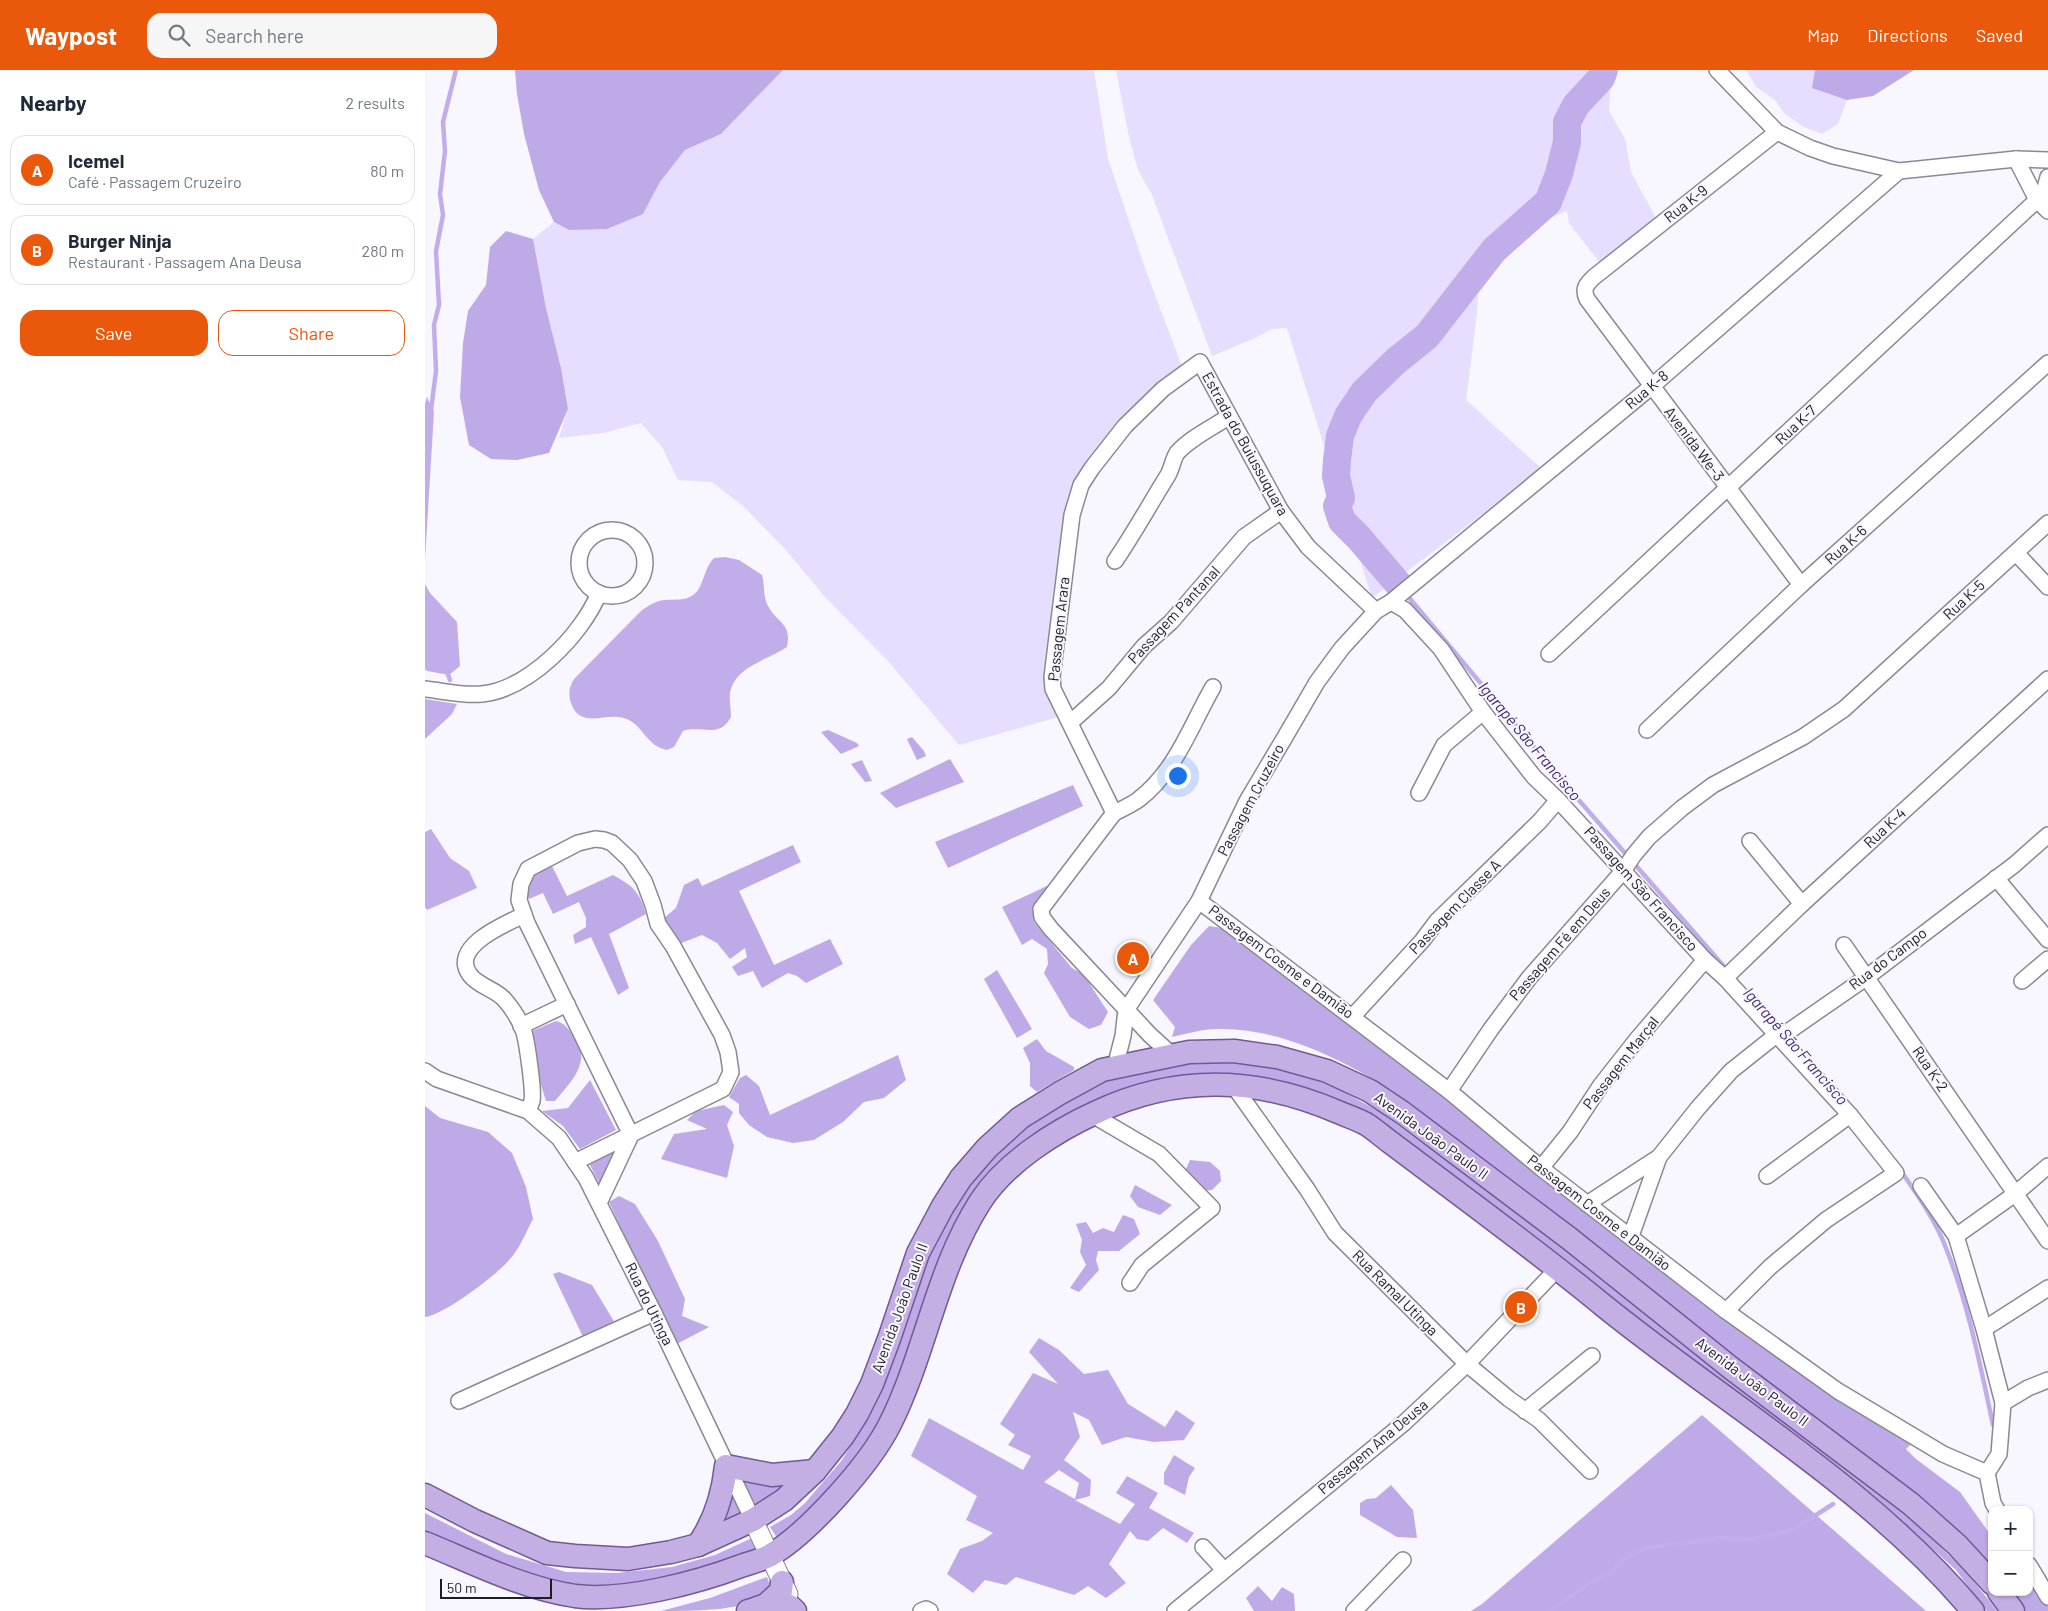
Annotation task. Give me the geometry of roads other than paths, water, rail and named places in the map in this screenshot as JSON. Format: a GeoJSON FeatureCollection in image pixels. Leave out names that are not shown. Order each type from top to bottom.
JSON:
{"type":"FeatureCollection","features":[{"type":"Feature","properties":{"kind":"main road","name":"Avenida João Paulo II"},"geometry":{"type":"LineString","coordinates":[[425,1495],[475,1521],[547,1553],[629,1559],[698,1545],[753,1520],[784,1500],[815,1470],[843,1436],[857,1414],[872,1384],[918,1253],[943,1206],[961,1178],[987,1148],[1020,1118],[1102,1070],[1189,1052],[1234,1052],[1277,1057],[1327,1071],[1370,1091],[1443,1142],[1731,1368],[1923,1513],[1957,1545],[1988,1580]]}},
{"type":"Feature","properties":{"kind":"main road","name":"Avenida João Paulo II"},"geometry":{"type":"LineString","coordinates":[[425,1543],[535,1588],[581,1597],[620,1595],[703,1580],[769,1556],[817,1516],[840,1492],[864,1463],[889,1427],[910,1377],[951,1255],[982,1197],[1024,1156],[1055,1134],[1091,1114],[1120,1101],[1166,1087],[1208,1084],[1233,1085],[1247,1086],[1305,1098],[1365,1124],[1558,1268],[1622,1320],[1846,1489],[1905,1538],[1973,1611]]}},
{"type":"Feature","properties":{"kind":"main road"},"geometry":{"type":"LineString","coordinates":[[698,1545],[710,1526],[721,1497],[726,1466],[772,1475],[815,1470]]}},
{"type":"Feature","properties":{"kind":"main road"},"geometry":{"type":"LineString","coordinates":[[757,1608],[781,1591],[782,1582]]}},
{"type":"Feature","properties":{"kind":"main road"},"geometry":{"type":"LineString","coordinates":[[2002,1596],[2013,1611]]}},
{"type":"Feature","properties":{"kind":"main road"},"geometry":{"type":"LineString","coordinates":[[581,1597],[602,1611]]}},
{"type":"Feature","properties":{"kind":"main road"},"geometry":{"type":"LineString","coordinates":[[757,1608],[783,1602],[789,1604],[796,1611]]}},
{"type":"Feature","properties":{"kind":"street"},"geometry":{"type":"LineString","coordinates":[[1717,70],[1777,132],[1810,148],[1833,156],[1899,171],[2016,159],[2048,160]]}},
{"type":"Feature","properties":{"kind":"street","name":"Rua K-9"},"geometry":{"type":"LineString","coordinates":[[1595,277],[1777,132]]}},
{"type":"Feature","properties":{"kind":"street"},"geometry":{"type":"LineString","coordinates":[[2016,159],[2044,204]]}},
{"type":"Feature","properties":{"kind":"street","name":"Rua K-8"},"geometry":{"type":"LineString","coordinates":[[1399,595],[1651,387],[1899,171]]}},
{"type":"Feature","properties":{"kind":"street"},"geometry":{"type":"LineString","coordinates":[[2044,204],[2048,177]]}},
{"type":"Feature","properties":{"kind":"street","name":"Rua K-7"},"geometry":{"type":"LineString","coordinates":[[1549,654],[1728,488],[2044,204]]}},
{"type":"Feature","properties":{"kind":"street","name":"Avenida We-3"},"geometry":{"type":"LineString","coordinates":[[1595,277],[1585,286],[1584,292],[1587,299],[1801,585]]}},
{"type":"Feature","properties":{"kind":"street","name":"Estrada do Buiussuquara"},"geometry":{"type":"LineString","coordinates":[[1200,362],[1228,417],[1281,511],[1307,547],[1376,611]]}},
{"type":"Feature","properties":{"kind":"street","name":"Passagem Arara"},"geometry":{"type":"LineString","coordinates":[[1114,813],[1071,722],[1053,689],[1052,677],[1072,515],[1081,485],[1091,468],[1125,426],[1163,388],[1200,362]]}},
{"type":"Feature","properties":{"kind":"street","name":"Rua K-6"},"geometry":{"type":"LineString","coordinates":[[1647,730],[1801,585],[2048,363]]}},
{"type":"Feature","properties":{"kind":"street"},"geometry":{"type":"LineString","coordinates":[[1115,561],[1138,527],[1154,496],[1169,474],[1178,453],[1193,440],[1228,417]]}},
{"type":"Feature","properties":{"kind":"street","name":"Passagem Pantanal"},"geometry":{"type":"LineString","coordinates":[[1071,722],[1109,688],[1144,646],[1171,622],[1244,537],[1281,511]]}},
{"type":"Feature","properties":{"kind":"street","name":"Rua K-5"},"geometry":{"type":"LineString","coordinates":[[1881,677],[2048,524]]}},
{"type":"Feature","properties":{"kind":"street"},"geometry":{"type":"LineString","coordinates":[[601,531],[622,531],[639,544],[644,554],[645,565],[643,575],[629,591],[619,595],[599,593],[589,586],[583,578],[579,561],[584,545],[591,537],[601,531]]}},
{"type":"Feature","properties":{"kind":"street"},"geometry":{"type":"LineString","coordinates":[[2016,553],[2048,588]]}},
{"type":"Feature","properties":{"kind":"street"},"geometry":{"type":"LineString","coordinates":[[425,689],[466,695],[483,694],[515,684],[538,670],[553,656],[583,621],[599,593]]}},
{"type":"Feature","properties":{"kind":"street","name":"Passagem Cruzeiro"},"geometry":{"type":"LineString","coordinates":[[1126,1010],[1199,901],[1247,801],[1313,690],[1342,648],[1376,611],[1399,595]]}},
{"type":"Feature","properties":{"kind":"street","name":"Passagem São Francisco"},"geometry":{"type":"LineString","coordinates":[[1399,595],[1405,610],[1441,649],[1483,712],[1534,777],[1628,864],[1705,960],[1728,975],[1850,1116],[1896,1174],[1826,1220],[1770,1267],[1726,1311]]}},
{"type":"Feature","properties":{"kind":"street","name":"Passagem Fé em Deus"},"geometry":{"type":"LineString","coordinates":[[1449,1091],[1491,1029],[1529,978],[1628,864],[1649,837],[1682,808],[1713,785],[1803,736],[1844,709],[1881,677]]}},
{"type":"Feature","properties":{"kind":"street","name":"Rua K-4"},"geometry":{"type":"LineString","coordinates":[[1728,975],[1802,904],[2048,679]]}},
{"type":"Feature","properties":{"kind":"street"},"geometry":{"type":"LineString","coordinates":[[1172,1055],[1126,1010],[1045,923],[1041,909],[1114,813],[1137,800],[1157,783],[1180,752],[1213,687]]}},
{"type":"Feature","properties":{"kind":"street"},"geometry":{"type":"LineString","coordinates":[[1419,793],[1444,744],[1483,712]]}},
{"type":"Feature","properties":{"kind":"street","name":"Passagem Classe A"},"geometry":{"type":"LineString","coordinates":[[1353,1016],[1422,941],[1437,921],[1540,821],[1558,800]]}},
{"type":"Feature","properties":{"kind":"street","name":"Rua do Campo"},"geometry":{"type":"LineString","coordinates":[[1587,1204],[1659,1157],[1731,1070],[1867,977],[1997,878],[2048,836]]}},
{"type":"Feature","properties":{"kind":"street"},"geometry":{"type":"LineString","coordinates":[[575,1162],[631,1135],[723,1089],[731,1072],[728,1052],[722,1035],[673,946],[658,924],[644,881],[630,860],[612,843],[595,839],[578,843],[528,869],[524,874],[521,884],[519,900],[524,915],[631,1135]]}},
{"type":"Feature","properties":{"kind":"street"},"geometry":{"type":"LineString","coordinates":[[1750,841],[1802,904]]}},
{"type":"Feature","properties":{"kind":"street"},"geometry":{"type":"LineString","coordinates":[[1997,878],[2048,940]]}},
{"type":"Feature","properties":{"kind":"street","name":"Passagem Cosme e Damião"},"geometry":{"type":"LineString","coordinates":[[1199,901],[1353,1016],[1449,1091],[1541,1168],[1726,1311],[1838,1391],[1943,1454],[1987,1473]]}},
{"type":"Feature","properties":{"kind":"street"},"geometry":{"type":"LineString","coordinates":[[524,915],[495,930],[475,944],[465,956],[469,974],[503,997],[521,1026],[527,1046],[532,1100],[528,1111]]}},
{"type":"Feature","properties":{"kind":"street","name":"Rua K-2"},"geometry":{"type":"LineString","coordinates":[[1844,945],[2015,1194]]}},
{"type":"Feature","properties":{"kind":"street"},"geometry":{"type":"LineString","coordinates":[[2022,981],[2048,959]]}},
{"type":"Feature","properties":{"kind":"street","name":"Passagem Marçal"},"geometry":{"type":"LineString","coordinates":[[1541,1168],[1570,1132],[1601,1085],[1638,1038],[1705,960]]}},
{"type":"Feature","properties":{"kind":"street"},"geometry":{"type":"LineString","coordinates":[[521,1026],[567,1004]]}},
{"type":"Feature","properties":{"kind":"street"},"geometry":{"type":"LineString","coordinates":[[1115,1067],[1123,1036],[1126,1010]]}},
{"type":"Feature","properties":{"kind":"street","name":"Rua do Utinga"},"geometry":{"type":"LineString","coordinates":[[425,1071],[437,1079],[528,1111],[559,1138],[587,1178],[654,1313],[796,1611]]}},
{"type":"Feature","properties":{"kind":"street","name":"Rua Ramal Utinga"},"geometry":{"type":"LineString","coordinates":[[1233,1085],[1307,1189],[1335,1233],[1467,1364],[1509,1400],[1539,1420],[1590,1471]]}},
{"type":"Feature","properties":{"kind":"street"},"geometry":{"type":"LineString","coordinates":[[1091,1114],[1159,1154],[1213,1208],[1142,1265],[1130,1283]]}},
{"type":"Feature","properties":{"kind":"street"},"geometry":{"type":"LineString","coordinates":[[1767,1176],[1850,1116]]}},
{"type":"Feature","properties":{"kind":"street"},"geometry":{"type":"LineString","coordinates":[[599,1203],[631,1135]]}},
{"type":"Feature","properties":{"kind":"street","name":"Rua do Campo"},"geometry":{"type":"LineString","coordinates":[[1631,1236],[1659,1157]]}},
{"type":"Feature","properties":{"kind":"street"},"geometry":{"type":"LineString","coordinates":[[1956,1236],[2015,1194],[2048,1166]]}},
{"type":"Feature","properties":{"kind":"street"},"geometry":{"type":"LineString","coordinates":[[1921,1186],[1956,1236],[1984,1329],[2003,1403],[1999,1454],[1987,1473],[1995,1506]]}},
{"type":"Feature","properties":{"kind":"street"},"geometry":{"type":"LineString","coordinates":[[2015,1194],[2048,1240]]}},
{"type":"Feature","properties":{"kind":"street","name":"Passagem Ana Deusa"},"geometry":{"type":"LineString","coordinates":[[1175,1611],[1404,1423],[1467,1364],[1558,1268]]}},
{"type":"Feature","properties":{"kind":"street"},"geometry":{"type":"LineString","coordinates":[[1984,1329],[2048,1288]]}},
{"type":"Feature","properties":{"kind":"street"},"geometry":{"type":"LineString","coordinates":[[459,1400],[654,1313]]}},
{"type":"Feature","properties":{"kind":"street"},"geometry":{"type":"LineString","coordinates":[[1525,1411],[1592,1356]]}},
{"type":"Feature","properties":{"kind":"street"},"geometry":{"type":"LineString","coordinates":[[2003,1403],[2028,1388],[2048,1380]]}},
{"type":"Feature","properties":{"kind":"street"},"geometry":{"type":"LineString","coordinates":[[1203,1547],[1225,1570]]}},
{"type":"Feature","properties":{"kind":"street"},"geometry":{"type":"LineString","coordinates":[[1354,1611],[1403,1560]]}},
{"type":"Feature","properties":{"kind":"street"},"geometry":{"type":"LineString","coordinates":[[2033,1572],[2048,1597]]}},
{"type":"Feature","properties":{"kind":"street"},"geometry":{"type":"LineString","coordinates":[[921,1611],[926,1609],[930,1611]]}},
{"type":"Feature","properties":{"kind":"waterway"},"geometry":{"type":"LineString","coordinates":[[431,410],[436,371],[434,325],[439,305],[436,251],[443,215],[440,194],[445,151],[443,122],[456,70]]}},
{"type":"Feature","properties":{"kind":"waterway","name":"Igarapé São Francisco"},"geometry":{"type":"LineString","coordinates":[[1400,586],[1342,521],[1337,506],[1341,498],[1336,476],[1340,436],[1348,416],[1364,392],[1396,361],[1427,336],[1494,250],[1548,202],[1559,174],[1567,142],[1567,122],[1576,105],[1601,78],[1604,70]]}},
{"type":"Feature","properties":{"kind":"waterway","name":"Igarapé São Francisco"},"geometry":{"type":"LineString","coordinates":[[1406,594],[1570,790],[1727,970]]}},
{"type":"Feature","properties":{"kind":"waterway"},"geometry":{"type":"LineString","coordinates":[[447,672],[450,680]]}},
{"type":"Feature","properties":{"kind":"waterway","name":"Igarapé São Francisco"},"geometry":{"type":"LineString","coordinates":[[1901,1171],[1935,1224],[1952,1265],[1973,1333],[1993,1425]]}},
{"type":"Feature","properties":{"kind":"waterway","name":"Igarapé São Francisco"},"geometry":{"type":"LineString","coordinates":[[1550,1611],[1589,1583],[1611,1573],[1622,1560],[1644,1548],[1721,1538],[1754,1539],[1793,1530],[1833,1504]]}},
{"type":"Feature","properties":{"kind":"place","name":"Icemel"},"geometry":{"type":"Point","coordinates":[1133,958]}},
{"type":"Feature","properties":{"kind":"place","name":"Burger Ninja"},"geometry":{"type":"Point","coordinates":[1521,1307]}}]}
